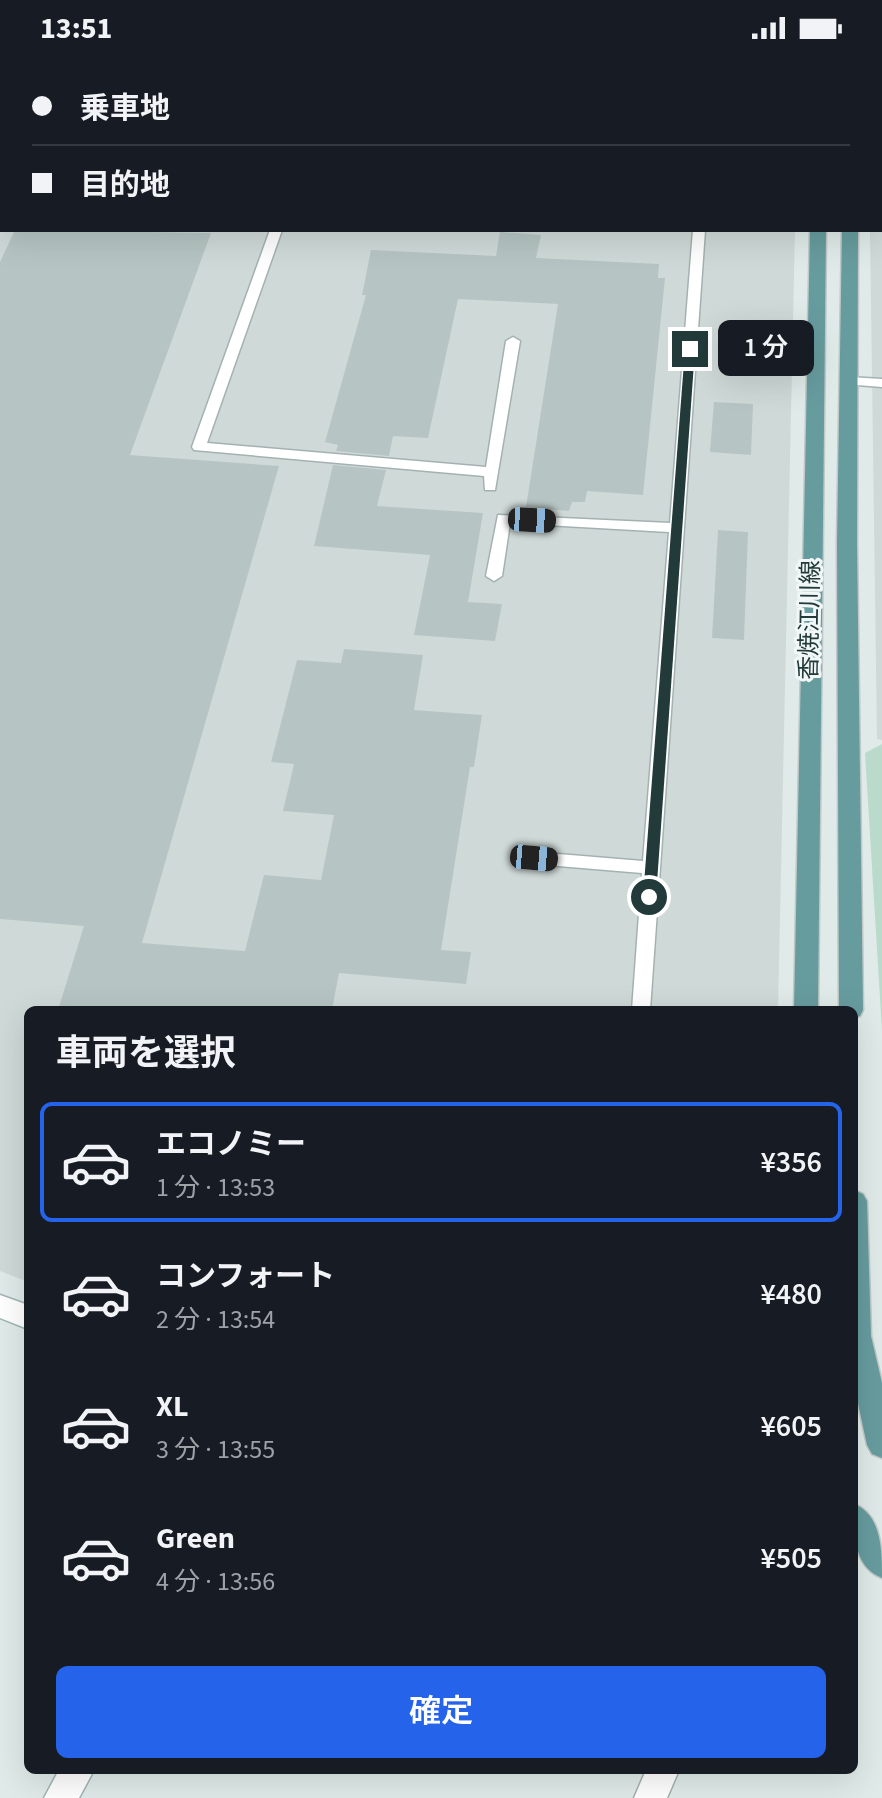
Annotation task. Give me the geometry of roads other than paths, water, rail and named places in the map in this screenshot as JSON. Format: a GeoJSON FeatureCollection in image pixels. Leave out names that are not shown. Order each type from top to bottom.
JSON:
{"type":"FeatureCollection","features":[{"type":"Feature","properties":{"kind":"main road","name":"香焼江川線"},"geometry":{"type":"LineString","coordinates":[[806,1006],[818,232]]}},
{"type":"Feature","properties":{"kind":"main road","name":"香焼江川線"},"geometry":{"type":"LineString","coordinates":[[850,232],[851,1006]]}},
{"type":"Feature","properties":{"kind":"main road"},"geometry":{"type":"LineString","coordinates":[[858,1340],[882,1445]]}},
{"type":"Feature","properties":{"kind":"main road"},"geometry":{"type":"LineString","coordinates":[[858,1533],[882,1564]]}},
{"type":"Feature","properties":{"kind":"street"},"geometry":{"type":"LineString","coordinates":[[0,1306],[24,1315]]}},
{"type":"Feature","properties":{"kind":"street"},"geometry":{"type":"LineString","coordinates":[[60,1798],[75,1774]]}},
{"type":"Feature","properties":{"kind":"street"},"geometry":{"type":"LineString","coordinates":[[650,1798],[661,1774]]}},
{"type":"Feature","properties":{"kind":"lane"},"geometry":{"type":"LineString","coordinates":[[275,232],[199,447],[490,480],[513,341]]}},
{"type":"Feature","properties":{"kind":"lane"},"geometry":{"type":"LineString","coordinates":[[641,1006],[699,232]]}},
{"type":"Feature","properties":{"kind":"lane"},"geometry":{"type":"LineString","coordinates":[[849,381],[882,383]]}},
{"type":"Feature","properties":{"kind":"lane"},"geometry":{"type":"LineString","coordinates":[[494,576],[503,518],[676,528]]}},
{"type":"Feature","properties":{"kind":"lane"},"geometry":{"type":"LineString","coordinates":[[534,858],[651,868]]}}]}
